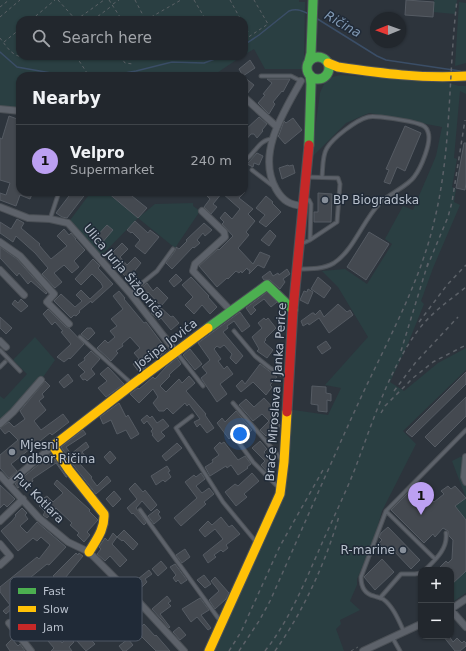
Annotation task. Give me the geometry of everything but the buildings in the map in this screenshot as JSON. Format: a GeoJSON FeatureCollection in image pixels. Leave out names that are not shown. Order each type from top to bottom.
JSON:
{"type":"FeatureCollection","features":[{"type":"Feature","properties":{"kind":"main road"},"geometry":{"type":"LineString","coordinates":[[313,4],[311,53],[307,70],[310,75],[315,78],[334,73],[365,71]]}},
{"type":"Feature","properties":{"kind":"main road"},"geometry":{"type":"LineString","coordinates":[[312,24],[315,46],[318,54],[324,60],[328,70],[323,77]]}},
{"type":"Feature","properties":{"kind":"main road"},"geometry":{"type":"LineString","coordinates":[[309,61],[314,57],[335,66],[365,71],[466,78]]}},
{"type":"Feature","properties":{"kind":"main road","name":"Braće Miroslava i Janka Perice"},"geometry":{"type":"LineString","coordinates":[[209,651],[281,490],[293,310],[310,120],[310,75]]}},
{"type":"Feature","properties":{"kind":"main road","name":"Braće Miroslava i Janka Perice"},"geometry":{"type":"LineString","coordinates":[[310,120],[316,91],[323,77]]}},
{"type":"Feature","properties":{"kind":"main road","name":"Josipa Jovića"},"geometry":{"type":"LineString","coordinates":[[53,446],[133,384],[268,285],[293,310]]}},
{"type":"Feature","properties":{"kind":"main road"},"geometry":{"type":"LineString","coordinates":[[53,446],[69,470],[104,514],[106,520],[104,526],[89,552]]}},
{"type":"Feature","properties":{"kind":"street"},"geometry":{"type":"LineString","coordinates":[[301,81],[286,107],[277,127],[273,139],[270,162],[272,179],[280,195],[289,204],[303,203]]}},
{"type":"Feature","properties":{"kind":"street"},"geometry":{"type":"LineString","coordinates":[[248,101],[277,127]]}},
{"type":"Feature","properties":{"kind":"street"},"geometry":{"type":"LineString","coordinates":[[0,110],[16,111]]}},
{"type":"Feature","properties":{"kind":"street","name":"Ulica Jurja Šižgorića"},"geometry":{"type":"LineString","coordinates":[[0,207],[28,218],[50,219],[68,223],[130,293],[176,352]]}},
{"type":"Feature","properties":{"kind":"street"},"geometry":{"type":"LineString","coordinates":[[202,211],[224,232],[225,237],[195,264],[194,271],[231,311]]}},
{"type":"Feature","properties":{"kind":"street"},"geometry":{"type":"LineString","coordinates":[[0,242],[20,256],[54,294],[47,302],[69,324]]}},
{"type":"Feature","properties":{"kind":"street"},"geometry":{"type":"LineString","coordinates":[[0,270],[24,295]]}},
{"type":"Feature","properties":{"kind":"street"},"geometry":{"type":"LineString","coordinates":[[0,341],[6,347]]}},
{"type":"Feature","properties":{"kind":"street"},"geometry":{"type":"LineString","coordinates":[[0,424],[13,412],[41,380]]}},
{"type":"Feature","properties":{"kind":"street"},"geometry":{"type":"LineString","coordinates":[[8,484],[53,446]]}},
{"type":"Feature","properties":{"kind":"street"},"geometry":{"type":"LineString","coordinates":[[466,457],[464,476],[466,482]]}},
{"type":"Feature","properties":{"kind":"street","name":"Put Kotlara"},"geometry":{"type":"LineString","coordinates":[[0,476],[23,499],[39,518],[68,542],[89,552],[113,577]]}},
{"type":"Feature","properties":{"kind":"street"},"geometry":{"type":"LineString","coordinates":[[0,521],[23,499]]}},
{"type":"Feature","properties":{"kind":"street"},"geometry":{"type":"LineString","coordinates":[[0,544],[10,556],[0,565]]}},
{"type":"Feature","properties":{"kind":"street"},"geometry":{"type":"LineString","coordinates":[[454,608],[466,599]]}},
{"type":"Feature","properties":{"kind":"street","name":"Put Kotlara"},"geometry":{"type":"LineString","coordinates":[[142,607],[184,651]]}},
{"type":"Feature","properties":{"kind":"street"},"geometry":{"type":"LineString","coordinates":[[454,613],[466,627]]}},
{"type":"Feature","properties":{"kind":"street"},"geometry":{"type":"LineString","coordinates":[[362,651],[418,625]]}},
{"type":"Feature","properties":{"kind":"street"},"geometry":{"type":"LineString","coordinates":[[23,641],[31,651]]}},
{"type":"Feature","properties":{"kind":"lane"},"geometry":{"type":"LineString","coordinates":[[261,76],[291,76],[301,81]]}},
{"type":"Feature","properties":{"kind":"lane"},"geometry":{"type":"LineString","coordinates":[[297,269],[328,266],[343,255],[379,204],[391,193],[414,178],[428,147],[429,137],[427,129],[420,124],[406,121],[373,116],[367,117],[346,130],[327,147],[324,155],[322,177]]}},
{"type":"Feature","properties":{"kind":"lane"},"geometry":{"type":"LineString","coordinates":[[248,158],[256,148],[266,140],[273,139]]}},
{"type":"Feature","properties":{"kind":"lane"},"geometry":{"type":"LineString","coordinates":[[252,170],[275,187]]}},
{"type":"Feature","properties":{"kind":"lane"},"geometry":{"type":"LineString","coordinates":[[299,244],[310,240],[334,225],[338,219],[340,181],[336,177],[306,177]]}},
{"type":"Feature","properties":{"kind":"lane"},"geometry":{"type":"LineString","coordinates":[[50,219],[58,196]]}},
{"type":"Feature","properties":{"kind":"lane"},"geometry":{"type":"LineString","coordinates":[[303,203],[309,200],[311,204],[310,240]]}},
{"type":"Feature","properties":{"kind":"lane"},"geometry":{"type":"LineString","coordinates":[[130,293],[157,271],[173,249]]}},
{"type":"Feature","properties":{"kind":"lane"},"geometry":{"type":"LineString","coordinates":[[234,331],[255,356],[270,368],[289,379]]}},
{"type":"Feature","properties":{"kind":"lane"},"geometry":{"type":"LineString","coordinates":[[80,337],[133,384]]}},
{"type":"Feature","properties":{"kind":"lane"},"geometry":{"type":"LineString","coordinates":[[0,350],[20,371]]}},
{"type":"Feature","properties":{"kind":"lane"},"geometry":{"type":"LineString","coordinates":[[176,352],[202,386]]}},
{"type":"Feature","properties":{"kind":"lane"},"geometry":{"type":"LineString","coordinates":[[0,367],[5,362]]}},
{"type":"Feature","properties":{"kind":"lane"},"geometry":{"type":"LineString","coordinates":[[233,404],[284,462]]}},
{"type":"Feature","properties":{"kind":"lane"},"geometry":{"type":"LineString","coordinates":[[192,416],[176,428],[223,502],[258,544]]}},
{"type":"Feature","properties":{"kind":"lane"},"geometry":{"type":"LineString","coordinates":[[404,632],[396,616],[383,598],[369,595],[361,584],[361,577],[386,511],[466,430]]}},
{"type":"Feature","properties":{"kind":"lane"},"geometry":{"type":"LineString","coordinates":[[237,440],[253,462],[281,490]]}},
{"type":"Feature","properties":{"kind":"lane"},"geometry":{"type":"LineString","coordinates":[[140,510],[222,623]]}},
{"type":"Feature","properties":{"kind":"lane"},"geometry":{"type":"LineString","coordinates":[[386,511],[435,559]]}},
{"type":"Feature","properties":{"kind":"lane"},"geometry":{"type":"LineString","coordinates":[[427,567],[445,546],[447,540],[446,533]]}},
{"type":"Feature","properties":{"kind":"lane"},"geometry":{"type":"LineString","coordinates":[[380,598],[401,574],[418,573]]}},
{"type":"Feature","properties":{"kind":"lane"},"geometry":{"type":"LineString","coordinates":[[392,636],[400,651]]}},
{"type":"Feature","properties":{"kind":"path"},"geometry":{"type":"LineString","coordinates":[[0,7],[9,0]]}},
{"type":"Feature","properties":{"kind":"path"},"geometry":{"type":"LineString","coordinates":[[0,17],[20,0]]}},
{"type":"Feature","properties":{"kind":"path"},"geometry":{"type":"LineString","coordinates":[[36,16],[55,0]]}},
{"type":"Feature","properties":{"kind":"path"},"geometry":{"type":"LineString","coordinates":[[58,0],[72,16]]}},
{"type":"Feature","properties":{"kind":"path"},"geometry":{"type":"LineString","coordinates":[[82,16],[104,0]]}},
{"type":"Feature","properties":{"kind":"path"},"geometry":{"type":"LineString","coordinates":[[109,0],[120,16]]}},
{"type":"Feature","properties":{"kind":"path"},"geometry":{"type":"LineString","coordinates":[[99,16],[119,0]]}},
{"type":"Feature","properties":{"kind":"path"},"geometry":{"type":"LineString","coordinates":[[134,0],[144,16]]}},
{"type":"Feature","properties":{"kind":"path"},"geometry":{"type":"LineString","coordinates":[[153,16],[181,0]]}},
{"type":"Feature","properties":{"kind":"path"},"geometry":{"type":"LineString","coordinates":[[194,0],[204,16]]}},
{"type":"Feature","properties":{"kind":"path"},"geometry":{"type":"LineString","coordinates":[[230,0],[239,16]]}},
{"type":"Feature","properties":{"kind":"path"},"geometry":{"type":"LineString","coordinates":[[248,37],[268,24],[254,0]]}},
{"type":"Feature","properties":{"kind":"path"},"geometry":{"type":"LineString","coordinates":[[4,43],[16,32]]}},
{"type":"Feature","properties":{"kind":"path"},"geometry":{"type":"LineString","coordinates":[[0,38],[14,55],[16,55]]}},
{"type":"Feature","properties":{"kind":"path"},"geometry":{"type":"LineString","coordinates":[[79,60],[86,72]]}},
{"type":"Feature","properties":{"kind":"path"},"geometry":{"type":"LineString","coordinates":[[123,60],[125,63],[133,64]]}},
{"type":"Feature","properties":{"kind":"green space"},"geometry":{"type":"Polygon","coordinates":[[[0,0],[299,0],[299,2],[305,2],[304,58],[302,69],[265,69],[254,49],[248,53],[248,16],[16,16],[16,60],[236,60],[218,72],[16,72],[16,111],[0,109],[0,0]]]}},
{"type":"Feature","properties":{"kind":"green space"},"geometry":{"type":"Polygon","coordinates":[[[434,0],[457,0],[455,14],[433,12],[434,0]]]}},
{"type":"Feature","properties":{"kind":"green space"},"geometry":{"type":"Polygon","coordinates":[[[459,2],[466,3],[466,63],[455,66],[459,2]]]}},
{"type":"Feature","properties":{"kind":"green space"},"geometry":{"type":"Polygon","coordinates":[[[340,75],[446,82],[459,86],[466,86],[466,94],[460,91],[454,158],[457,159],[452,187],[456,189],[454,202],[460,205],[433,268],[421,301],[424,304],[390,382],[404,391],[438,363],[466,348],[466,370],[403,431],[416,444],[382,511],[373,543],[357,579],[357,585],[350,601],[360,610],[340,620],[341,624],[336,629],[344,651],[209,651],[280,494],[287,409],[328,415],[341,388],[325,385],[368,337],[338,287],[322,271],[345,269],[367,284],[392,244],[385,239],[403,206],[413,210],[436,156],[442,127],[369,113],[346,123],[311,158],[320,93],[327,81],[340,75]]]}},
{"type":"Feature","properties":{"kind":"green space"},"geometry":{"type":"Polygon","coordinates":[[[88,196],[111,196],[138,218],[99,258],[68,223],[88,196]]]}},
{"type":"Feature","properties":{"kind":"green space"},"geometry":{"type":"Polygon","coordinates":[[[193,203],[193,206],[200,211],[175,248],[138,218],[155,204],[193,203]]]}},
{"type":"Feature","properties":{"kind":"green space"},"geometry":{"type":"Polygon","coordinates":[[[35,337],[55,360],[41,380],[0,424],[0,396],[4,399],[27,374],[13,360],[35,337]]]}},
{"type":"Feature","properties":{"kind":"green space"},"geometry":{"type":"Polygon","coordinates":[[[466,456],[466,498],[452,461],[466,456]]]}},
{"type":"Feature","properties":{"kind":"green space"},"geometry":{"type":"Polygon","coordinates":[[[466,498],[466,520],[455,506],[466,498]]]}},
{"type":"Feature","properties":{"kind":"green space"},"geometry":{"type":"Polygon","coordinates":[[[466,571],[466,593],[454,601],[454,582],[466,571]]]}},
{"type":"Feature","properties":{"kind":"waterway","name":"Ričina"},"geometry":{"type":"LineString","coordinates":[[248,42],[289,11],[297,10],[309,14]]}},
{"type":"Feature","properties":{"kind":"waterway","name":"Ričina"},"geometry":{"type":"LineString","coordinates":[[316,18],[377,56],[386,60],[460,71]]}},
{"type":"Feature","properties":{"kind":"waterway","name":"Ričina"},"geometry":{"type":"LineString","coordinates":[[0,52],[17,67],[45,72]]}},
{"type":"Feature","properties":{"kind":"waterway","name":"Ričina"},"geometry":{"type":"LineString","coordinates":[[130,72],[172,62],[204,63],[212,60]]}},
{"type":"Feature","properties":{"kind":"railway"},"geometry":{"type":"LineString","coordinates":[[239,651],[270,601],[351,419],[403,309],[421,266],[434,222],[444,167],[457,0]]}},
{"type":"Feature","properties":{"kind":"railway"},"geometry":{"type":"LineString","coordinates":[[427,267],[448,217],[452,202],[465,120]]}},
{"type":"Feature","properties":{"kind":"railway"},"geometry":{"type":"LineString","coordinates":[[401,351],[428,263]]}},
{"type":"Feature","properties":{"kind":"railway"},"geometry":{"type":"LineString","coordinates":[[419,322],[447,285],[466,265]]}},
{"type":"Feature","properties":{"kind":"railway"},"geometry":{"type":"LineString","coordinates":[[265,651],[283,625],[304,584],[351,479],[384,391],[400,359],[409,343],[424,323],[441,306],[466,287]]}},
{"type":"Feature","properties":{"kind":"railway"},"geometry":{"type":"LineString","coordinates":[[394,391],[416,362],[458,317]]}},
{"type":"Feature","properties":{"kind":"railway"},"geometry":{"type":"LineString","coordinates":[[381,413],[385,406],[413,378],[433,362],[466,345]]}},
{"type":"Feature","properties":{"kind":"railway"},"geometry":{"type":"LineString","coordinates":[[229,651],[241,632],[280,546],[323,470]]}},
{"type":"Feature","properties":{"kind":"railway"},"geometry":{"type":"LineString","coordinates":[[275,651],[295,620],[313,586],[334,533],[339,516]]}},
{"type":"Feature","properties":{"kind":"traffic: fast"},"geometry":{"type":"LineString","coordinates":[[309,61],[311,53],[313,0]]}},
{"type":"Feature","properties":{"kind":"traffic: fast"},"geometry":{"type":"LineString","coordinates":[[318,57],[326,60],[329,68],[326,76],[318,79],[310,76],[307,68],[310,60],[318,57]]}},
{"type":"Feature","properties":{"kind":"traffic: fast"},"geometry":{"type":"LineString","coordinates":[[309,145],[310,75]]}},
{"type":"Feature","properties":{"kind":"traffic: fast"},"geometry":{"type":"LineString","coordinates":[[208,328],[267,285],[293,310]]}},
{"type":"Feature","properties":{"kind":"traffic: slow"},"geometry":{"type":"LineString","coordinates":[[328,63],[338,67],[402,75],[434,77],[466,76]]}},
{"type":"Feature","properties":{"kind":"traffic: slow"},"geometry":{"type":"LineString","coordinates":[[89,552],[102,529],[104,514],[69,470],[53,446],[208,328]]}},
{"type":"Feature","properties":{"kind":"traffic: slow"},"geometry":{"type":"LineString","coordinates":[[209,651],[280,494],[284,462],[287,412]]}},
{"type":"Feature","properties":{"kind":"traffic: jam"},"geometry":{"type":"LineString","coordinates":[[287,412],[293,310],[309,145]]}},
{"type":"Feature","properties":{"kind":"place","name":"BP Biogradska"},"geometry":{"type":"Point","coordinates":[325,200]}},
{"type":"Feature","properties":{"kind":"place","name":"Mjesni odbor Ričina"},"geometry":{"type":"Point","coordinates":[12,452]}},
{"type":"Feature","properties":{"kind":"place","name":"Velpro"},"geometry":{"type":"Point","coordinates":[421,515]}},
{"type":"Feature","properties":{"kind":"place","name":"R-marine"},"geometry":{"type":"Point","coordinates":[403,550]}}]}
